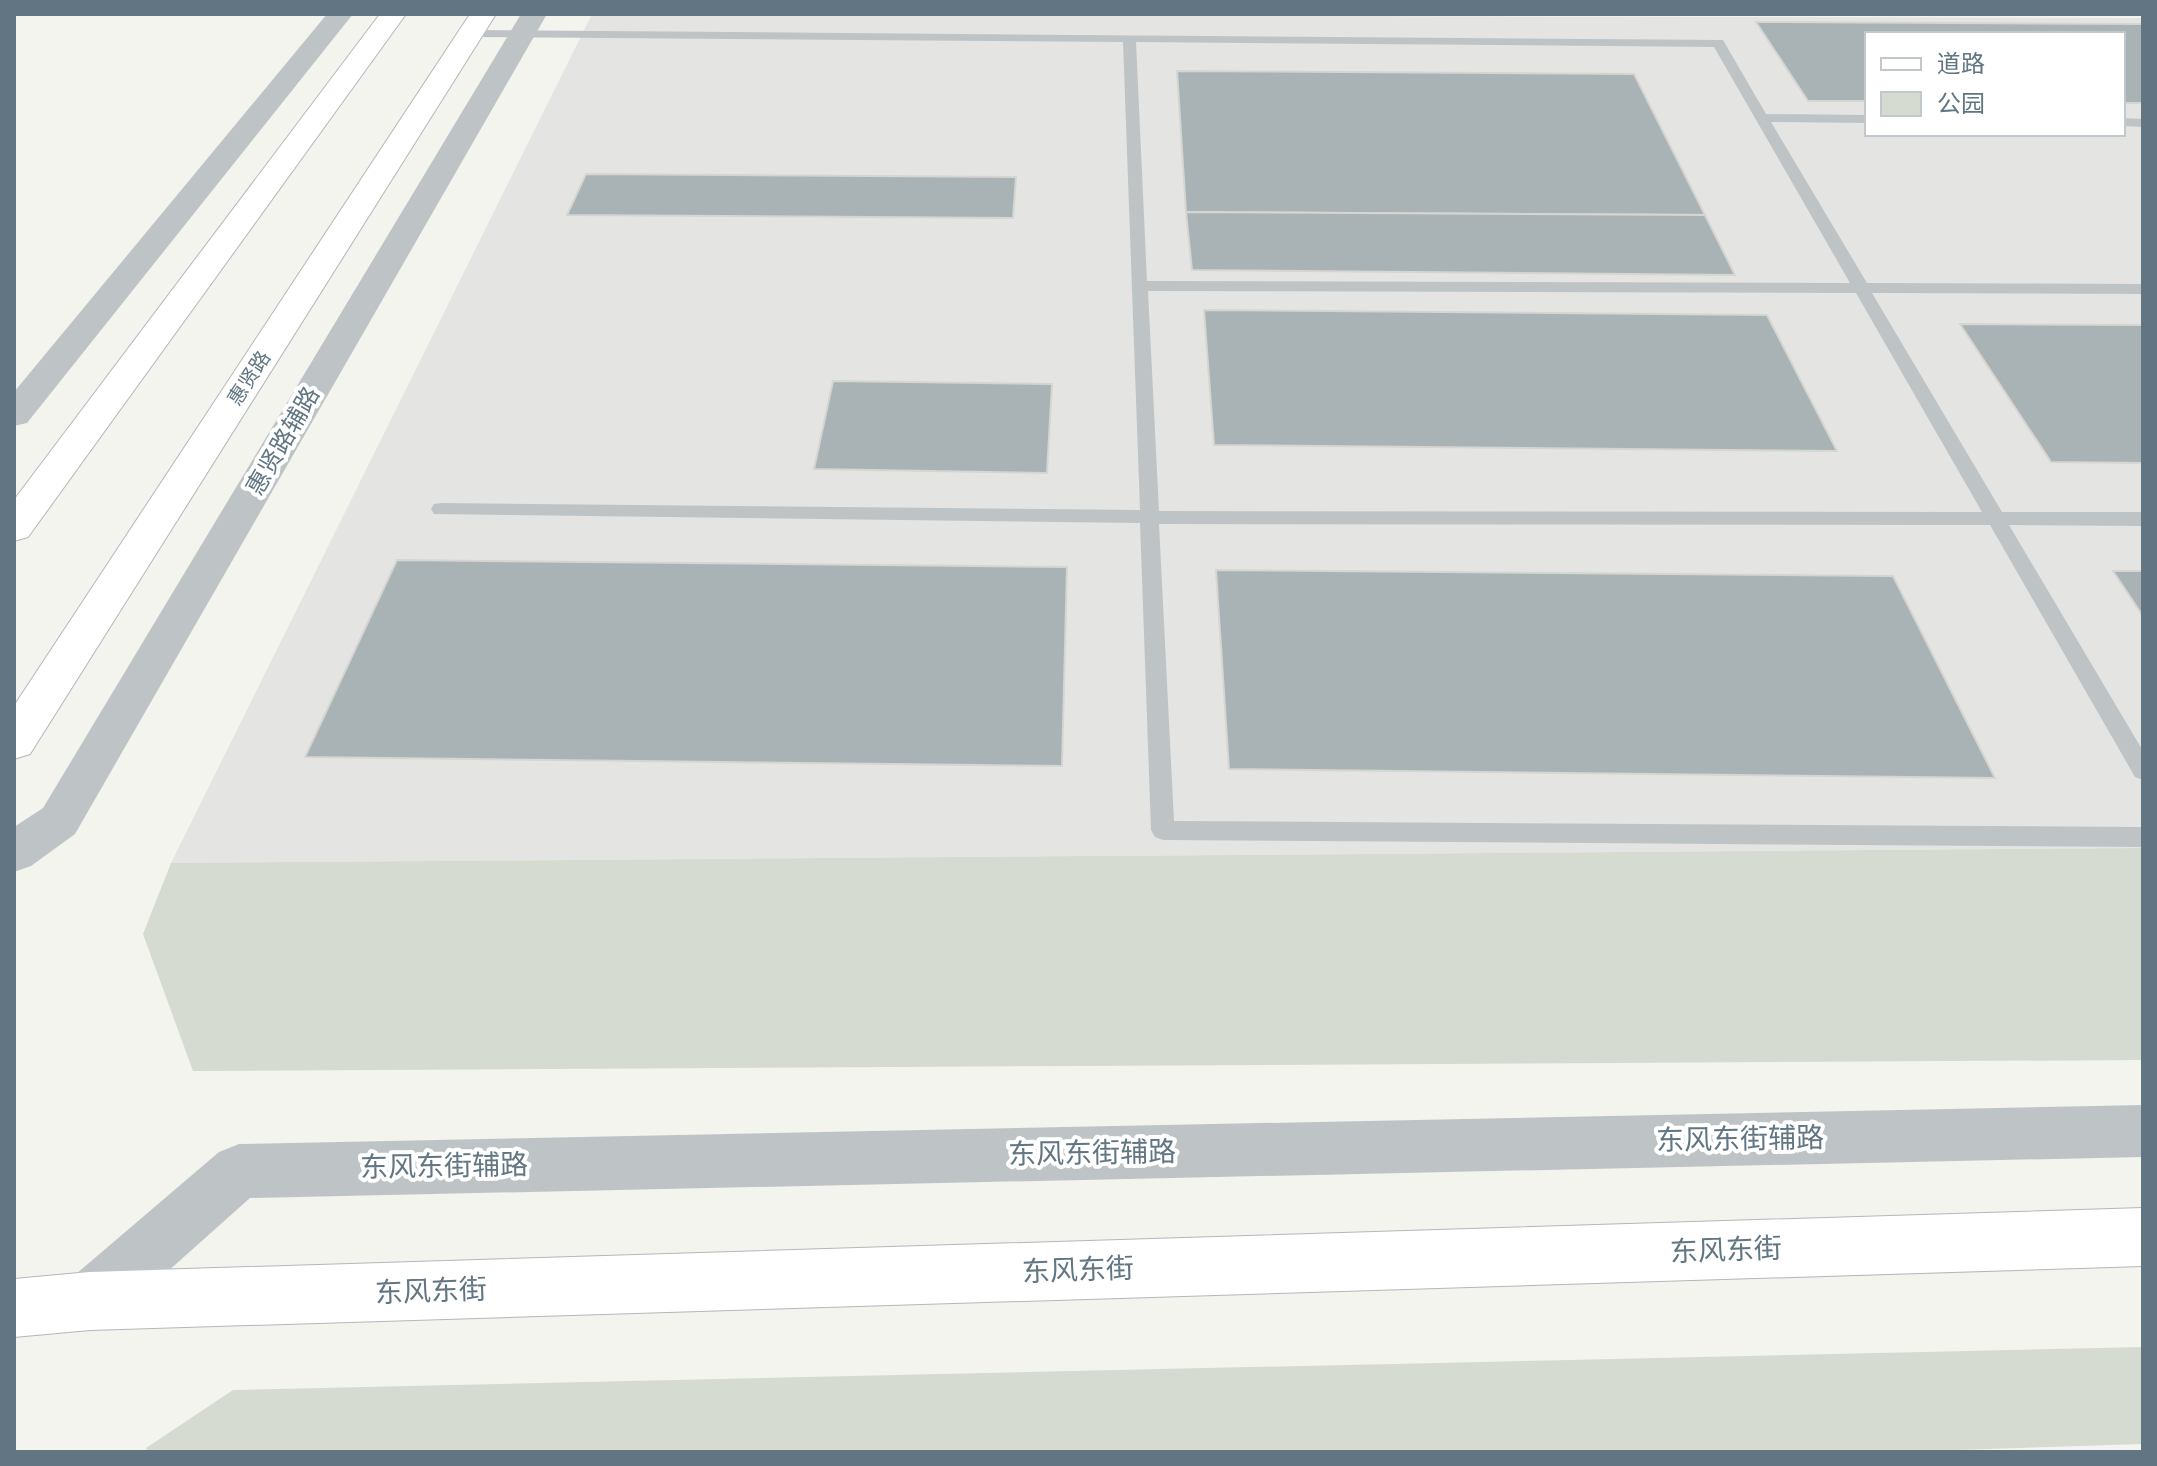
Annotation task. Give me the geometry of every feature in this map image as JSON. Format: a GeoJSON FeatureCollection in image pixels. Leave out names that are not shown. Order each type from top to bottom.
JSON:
{"type":"FeatureCollection","features":[{"type":"Feature","properties":{"kind":"main road"},"geometry":{"type":"LineString","coordinates":[[14,528],[393,14]]}},
{"type":"Feature","properties":{"kind":"main road","name":"惠贤路"},"geometry":{"type":"LineString","coordinates":[[14,742],[477,24]]}},
{"type":"Feature","properties":{"kind":"main road","name":"东风东街"},"geometry":{"type":"LineString","coordinates":[[14,1308],[90,1301],[2143,1237]]}},
{"type":"Feature","properties":{"kind":"street"},"geometry":{"type":"LineString","coordinates":[[14,415],[340,14]]}},
{"type":"Feature","properties":{"kind":"street","name":"惠贤路辅路"},"geometry":{"type":"LineString","coordinates":[[14,852],[59,821],[528,24]]}},
{"type":"Feature","properties":{"kind":"street","name":"东风东街辅路"},"geometry":{"type":"LineString","coordinates":[[90,1301],[239,1171],[2143,1131]]}},
{"type":"Feature","properties":{"kind":"lane"},"geometry":{"type":"LineString","coordinates":[[477,24],[1129,39],[1718,43],[2143,771]]}},
{"type":"Feature","properties":{"kind":"lane"},"geometry":{"type":"LineString","coordinates":[[1129,39],[1163,830],[2143,837]]}},
{"type":"Feature","properties":{"kind":"lane"},"geometry":{"type":"LineString","coordinates":[[1761,118],[1865,119]]}},
{"type":"Feature","properties":{"kind":"lane"},"geometry":{"type":"LineString","coordinates":[[1138,286],[2143,289]]}},
{"type":"Feature","properties":{"kind":"lane"},"geometry":{"type":"LineString","coordinates":[[441,509],[1149,517],[2143,519]]}},
{"type":"Feature","properties":{"kind":"shaded area"},"geometry":{"type":"Polygon","coordinates":[[[592,14],[2143,18],[2143,848],[171,863],[592,14]]]}},
{"type":"Feature","properties":{"kind":"green space"},"geometry":{"type":"Polygon","coordinates":[[[2143,848],[2143,1060],[193,1071],[143,934],[171,863],[2143,848]]]}},
{"type":"Feature","properties":{"kind":"green space"},"geometry":{"type":"Polygon","coordinates":[[[2143,1347],[2143,1444],[1896,1452],[149,1452],[146,1448],[233,1390],[2143,1347]]]}},
{"type":"Feature","properties":{"kind":"building"},"geometry":{"type":"Polygon","coordinates":[[[1756,22],[2143,24],[2143,103],[2125,103],[2125,32],[1865,32],[1865,101],[1808,101],[1756,22]]]}},
{"type":"Feature","properties":{"kind":"building"},"geometry":{"type":"Polygon","coordinates":[[[1177,71],[1634,74],[1705,215],[1186,212],[1177,71]]]}},
{"type":"Feature","properties":{"kind":"building"},"geometry":{"type":"Polygon","coordinates":[[[586,174],[1016,177],[1013,218],[567,215],[586,174]]]}},
{"type":"Feature","properties":{"kind":"building"},"geometry":{"type":"Polygon","coordinates":[[[1186,212],[1705,215],[1735,275],[1192,270],[1186,212]]]}},
{"type":"Feature","properties":{"kind":"building"},"geometry":{"type":"Polygon","coordinates":[[[1204,310],[1767,315],[1837,451],[1214,445],[1204,310]]]}},
{"type":"Feature","properties":{"kind":"building"},"geometry":{"type":"Polygon","coordinates":[[[1960,324],[2143,325],[2143,463],[2051,462],[1960,324]]]}},
{"type":"Feature","properties":{"kind":"building"},"geometry":{"type":"Polygon","coordinates":[[[833,381],[1052,384],[1047,473],[814,469],[833,381]]]}},
{"type":"Feature","properties":{"kind":"building"},"geometry":{"type":"Polygon","coordinates":[[[397,560],[1067,567],[1062,766],[305,757],[397,560]]]}},
{"type":"Feature","properties":{"kind":"building"},"geometry":{"type":"Polygon","coordinates":[[[1216,570],[1893,576],[1995,778],[1229,769],[1216,570]]]}},
{"type":"Feature","properties":{"kind":"building"},"geometry":{"type":"Polygon","coordinates":[[[2113,571],[2143,571],[2143,616],[2113,571]]]}}]}
